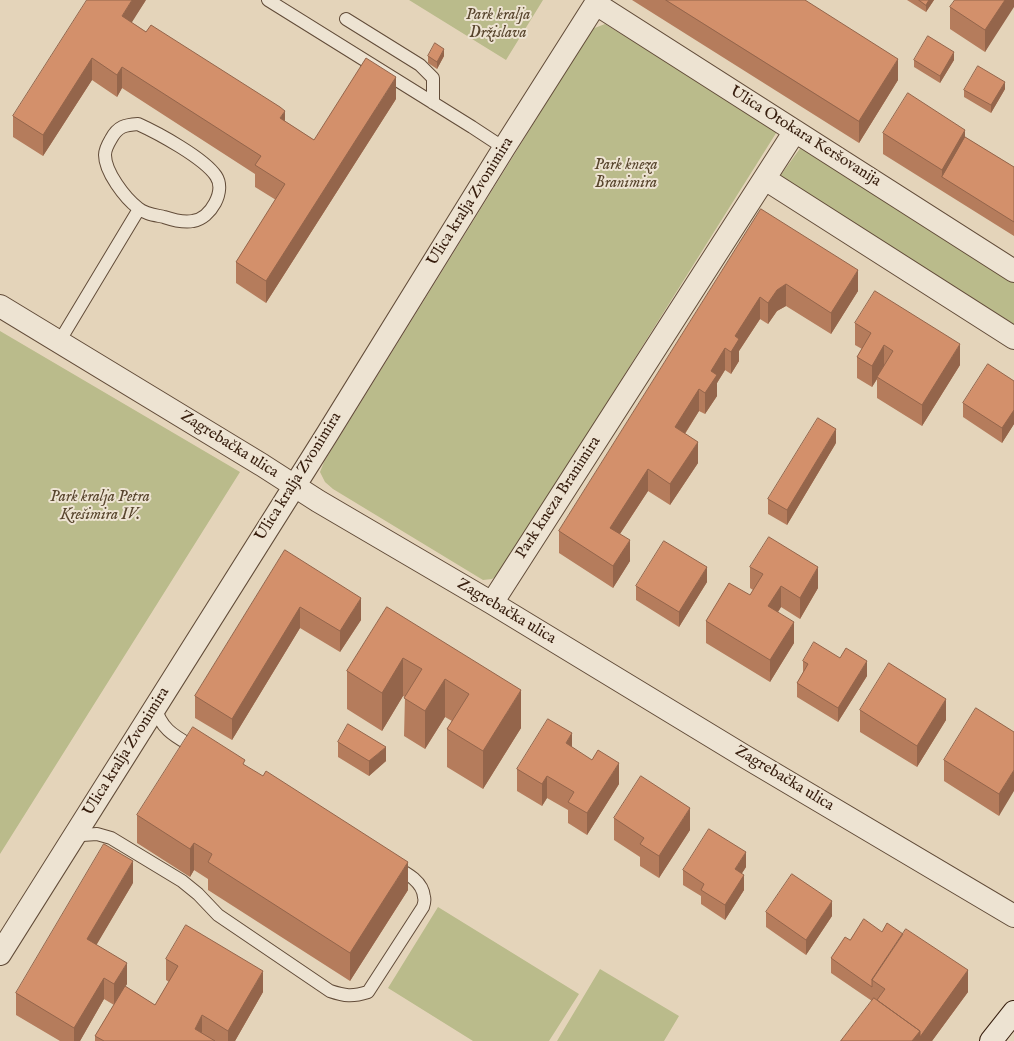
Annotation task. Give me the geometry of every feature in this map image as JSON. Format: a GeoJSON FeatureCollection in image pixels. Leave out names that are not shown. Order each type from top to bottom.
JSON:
{"type":"FeatureCollection","features":[{"type":"Feature","properties":{"kind":"street","name":"Ulica Otokara Keršovanija"},"geometry":{"type":"LineString","coordinates":[[597,2],[1014,271]]}},
{"type":"Feature","properties":{"kind":"street","name":"Ulica kralja Zvonimira"},"geometry":{"type":"LineString","coordinates":[[0,954],[504,148],[597,2]]}},
{"type":"Feature","properties":{"kind":"street","name":"Park kneza Branimira"},"geometry":{"type":"LineString","coordinates":[[492,603],[795,131]]}},
{"type":"Feature","properties":{"kind":"street"},"geometry":{"type":"LineString","coordinates":[[765,179],[1014,338]]}},
{"type":"Feature","properties":{"kind":"street","name":"Zagrebačka ulica"},"geometry":{"type":"LineString","coordinates":[[0,306],[318,501],[492,603],[744,756],[1014,916]]}},
{"type":"Feature","properties":{"kind":"street"},"geometry":{"type":"LineString","coordinates":[[991,1041],[1014,1012]]}},
{"type":"Feature","properties":{"kind":"lane"},"geometry":{"type":"LineString","coordinates":[[268,0],[504,148]]}},
{"type":"Feature","properties":{"kind":"lane"},"geometry":{"type":"LineString","coordinates":[[346,19],[420,65],[433,78],[433,103]]}},
{"type":"Feature","properties":{"kind":"lane"},"geometry":{"type":"LineString","coordinates":[[138,124],[151,130],[207,165],[217,177],[219,193],[214,205],[206,215],[195,221],[180,222],[139,209],[129,200],[106,166],[105,155],[107,145],[113,134],[124,125],[138,124]]}},
{"type":"Feature","properties":{"kind":"lane"},"geometry":{"type":"LineString","coordinates":[[59,342],[139,209]]}},
{"type":"Feature","properties":{"kind":"lane"},"geometry":{"type":"LineString","coordinates":[[156,706],[158,718],[163,726],[174,736],[206,754]]}},
{"type":"Feature","properties":{"kind":"lane"},"geometry":{"type":"LineString","coordinates":[[73,837],[82,834],[97,834],[111,838],[182,881],[198,894],[218,915],[330,991],[345,996],[368,992],[423,907],[424,896],[419,884],[408,874],[388,862]]}},
{"type":"Feature","properties":{"kind":"green space","name":"Park kralja Držislava"},"geometry":{"type":"Polygon","coordinates":[[[409,0],[543,0],[506,60],[409,0]]]}},
{"type":"Feature","properties":{"kind":"green space","name":"Park kneza Branimira"},"geometry":{"type":"Polygon","coordinates":[[[605,24],[778,130],[500,573],[492,579],[483,580],[333,489],[325,482],[320,472],[324,462],[592,29],[605,24]]]}},
{"type":"Feature","properties":{"kind":"green space"},"geometry":{"type":"Polygon","coordinates":[[[804,143],[1014,279],[1014,324],[780,176],[804,143]]]}},
{"type":"Feature","properties":{"kind":"green space","name":"Park kralja Petra Krešimira IV."},"geometry":{"type":"Polygon","coordinates":[[[0,331],[240,472],[0,854],[0,331]]]}},
{"type":"Feature","properties":{"kind":"green space"},"geometry":{"type":"Polygon","coordinates":[[[438,907],[579,994],[549,1041],[473,1041],[388,988],[438,907]]]}},
{"type":"Feature","properties":{"kind":"green space"},"geometry":{"type":"Polygon","coordinates":[[[600,969],[679,1016],[664,1041],[557,1041],[600,969]]]}},
{"type":"Feature","properties":{"kind":"building"},"geometry":{"type":"Polygon","coordinates":[[[87,0],[132,0],[122,16],[146,32],[151,25],[280,107],[285,111],[280,118],[314,140],[366,58],[396,77],[266,281],[236,262],[285,184],[255,165],[261,156],[122,67],[117,75],[92,58],[43,135],[13,116],[87,0]]]}},
{"type":"Feature","properties":{"kind":"building"},"geometry":{"type":"Polygon","coordinates":[[[666,0],[805,0],[898,59],[859,121],[666,0]]]}},
{"type":"Feature","properties":{"kind":"building"},"geometry":{"type":"Polygon","coordinates":[[[919,0],[929,0],[926,5],[919,0]]]}},
{"type":"Feature","properties":{"kind":"building"},"geometry":{"type":"Polygon","coordinates":[[[955,0],[1005,0],[985,30],[950,7],[955,0]]]}},
{"type":"Feature","properties":{"kind":"building"},"geometry":{"type":"Polygon","coordinates":[[[928,36],[954,52],[940,76],[914,60],[928,36]]]}},
{"type":"Feature","properties":{"kind":"building"},"geometry":{"type":"Polygon","coordinates":[[[435,43],[444,49],[437,62],[428,56],[435,43]]]}},
{"type":"Feature","properties":{"kind":"building"},"geometry":{"type":"Polygon","coordinates":[[[978,66],[1005,82],[991,105],[964,90],[978,66]]]}},
{"type":"Feature","properties":{"kind":"building"},"geometry":{"type":"Polygon","coordinates":[[[908,93],[965,130],[942,170],[883,133],[908,93]]]}},
{"type":"Feature","properties":{"kind":"building"},"geometry":{"type":"Polygon","coordinates":[[[965,137],[1014,167],[1014,222],[942,177],[965,137]]]}},
{"type":"Feature","properties":{"kind":"building"},"geometry":{"type":"Polygon","coordinates":[[[761,209],[858,270],[831,313],[786,284],[777,290],[768,303],[760,297],[735,336],[739,339],[731,352],[725,348],[711,371],[717,375],[705,393],[699,389],[675,427],[698,442],[670,484],[648,469],[610,528],[630,540],[613,566],[559,531],[761,209]]]}},
{"type":"Feature","properties":{"kind":"building"},"geometry":{"type":"Polygon","coordinates":[[[875,291],[960,344],[922,405],[877,377],[893,351],[884,345],[872,366],[857,357],[871,333],[855,323],[875,291]]]}},
{"type":"Feature","properties":{"kind":"building"},"geometry":{"type":"Polygon","coordinates":[[[988,364],[1014,381],[1014,410],[1002,428],[963,403],[988,364]]]}},
{"type":"Feature","properties":{"kind":"building"},"geometry":{"type":"Polygon","coordinates":[[[818,418],[836,429],[787,510],[768,499],[818,418]]]}},
{"type":"Feature","properties":{"kind":"building"},"geometry":{"type":"Polygon","coordinates":[[[769,537],[818,567],[800,598],[781,586],[768,606],[794,622],[770,660],[706,621],[729,583],[750,595],[763,574],[750,567],[769,537]]]}},
{"type":"Feature","properties":{"kind":"building"},"geometry":{"type":"Polygon","coordinates":[[[664,541],[707,567],[679,612],[636,586],[664,541]]]}},
{"type":"Feature","properties":{"kind":"building"},"geometry":{"type":"Polygon","coordinates":[[[285,550],[361,598],[340,631],[300,607],[232,719],[195,696],[285,550]]]}},
{"type":"Feature","properties":{"kind":"building"},"geometry":{"type":"Polygon","coordinates":[[[387,607],[521,690],[483,751],[447,729],[469,694],[445,679],[425,711],[404,698],[422,669],[403,658],[382,693],[347,671],[387,607]]]}},
{"type":"Feature","properties":{"kind":"building"},"geometry":{"type":"Polygon","coordinates":[[[814,642],[840,658],[846,648],[867,661],[838,708],[797,683],[808,664],[803,661],[814,642]]]}},
{"type":"Feature","properties":{"kind":"building"},"geometry":{"type":"Polygon","coordinates":[[[889,663],[946,699],[917,746],[860,710],[889,663]]]}},
{"type":"Feature","properties":{"kind":"building"},"geometry":{"type":"Polygon","coordinates":[[[976,708],[1014,732],[1014,770],[999,794],[944,760],[976,708]]]}},
{"type":"Feature","properties":{"kind":"building"},"geometry":{"type":"Polygon","coordinates":[[[548,719],[572,733],[566,743],[592,760],[598,750],[619,763],[587,813],[568,802],[574,792],[547,776],[542,784],[517,769],[548,719]]]}},
{"type":"Feature","properties":{"kind":"building"},"geometry":{"type":"Polygon","coordinates":[[[348,724],[386,747],[369,761],[338,742],[348,724]]]}},
{"type":"Feature","properties":{"kind":"building"},"geometry":{"type":"Polygon","coordinates":[[[193,727],[245,760],[243,764],[263,776],[266,771],[408,862],[350,953],[208,862],[212,854],[194,843],[190,849],[137,815],[193,727]]]}},
{"type":"Feature","properties":{"kind":"building"},"geometry":{"type":"Polygon","coordinates":[[[641,776],[690,808],[659,856],[640,844],[644,838],[614,818],[641,776]]]}},
{"type":"Feature","properties":{"kind":"building"},"geometry":{"type":"Polygon","coordinates":[[[709,829],[746,852],[735,869],[744,875],[725,905],[701,890],[704,884],[683,870],[709,829]]]}},
{"type":"Feature","properties":{"kind":"building"},"geometry":{"type":"Polygon","coordinates":[[[104,844],[133,861],[87,939],[127,963],[114,984],[104,978],[74,1028],[16,993],[104,844]]]}},
{"type":"Feature","properties":{"kind":"building"},"geometry":{"type":"Polygon","coordinates":[[[792,874],[832,901],[806,940],[766,912],[792,874]]]}},
{"type":"Feature","properties":{"kind":"building"},"geometry":{"type":"Polygon","coordinates":[[[864,919],[882,932],[887,923],[903,934],[872,980],[872,987],[831,958],[845,937],[850,940],[864,919]]]}},
{"type":"Feature","properties":{"kind":"building"},"geometry":{"type":"Polygon","coordinates":[[[186,925],[263,971],[228,1031],[202,1015],[195,1029],[215,1041],[104,1041],[95,1036],[125,986],[155,1005],[178,966],[166,959],[186,925]]]}},
{"type":"Feature","properties":{"kind":"building"},"geometry":{"type":"Polygon","coordinates":[[[906,929],[968,970],[920,1037],[920,1031],[877,1000],[885,989],[872,980],[906,929]]]}},
{"type":"Feature","properties":{"kind":"building"},"geometry":{"type":"Polygon","coordinates":[[[874,998],[920,1031],[912,1041],[841,1041],[874,998]]]}}]}
